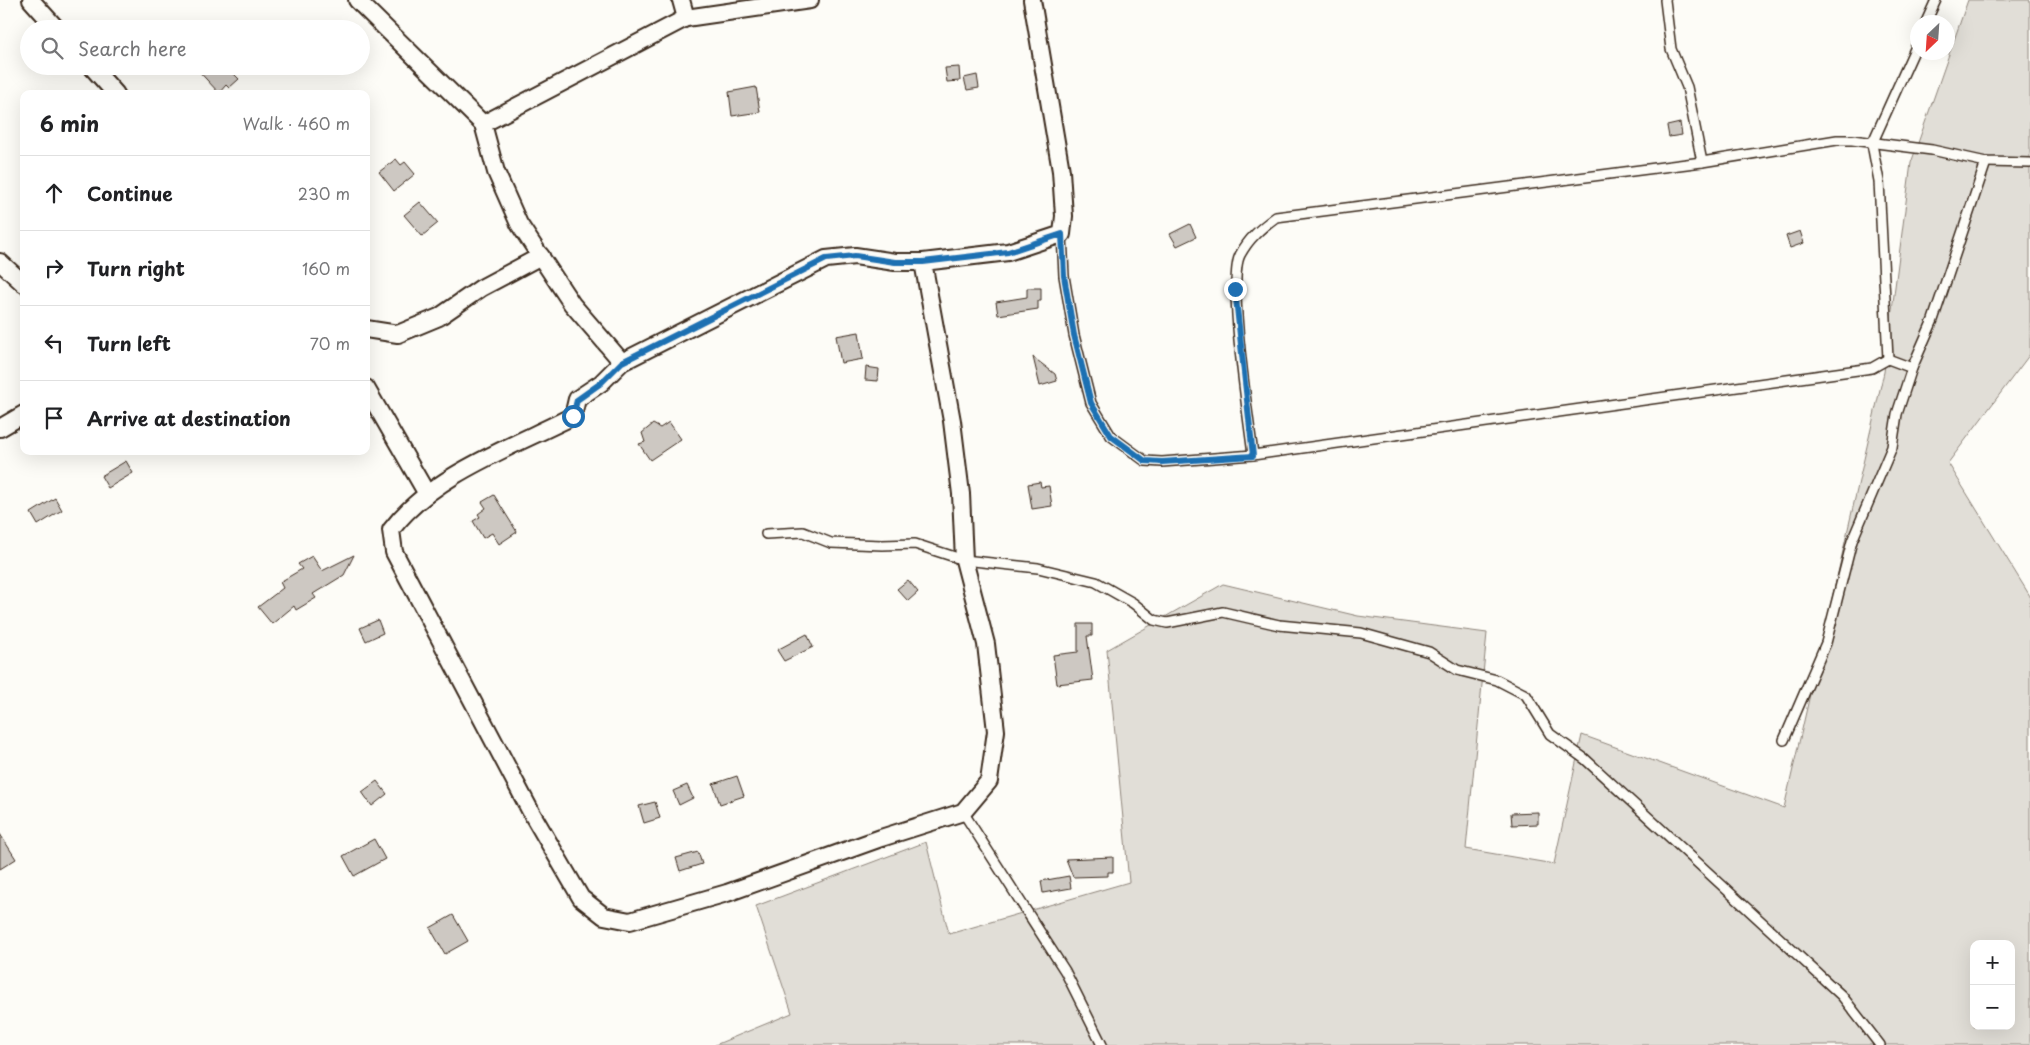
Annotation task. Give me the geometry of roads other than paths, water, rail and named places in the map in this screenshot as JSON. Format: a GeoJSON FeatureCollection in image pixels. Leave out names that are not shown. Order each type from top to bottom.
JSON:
{"type":"FeatureCollection","features":[{"type":"Feature","properties":{"kind":"street"},"geometry":{"type":"LineString","coordinates":[[31,0],[49,20]]}},
{"type":"Feature","properties":{"kind":"street"},"geometry":{"type":"LineString","coordinates":[[356,0],[483,124],[505,196],[519,224],[572,304],[622,362]]}},
{"type":"Feature","properties":{"kind":"street"},"geometry":{"type":"LineString","coordinates":[[681,0],[686,18]]}},
{"type":"Feature","properties":{"kind":"street"},"geometry":{"type":"LineString","coordinates":[[483,124],[686,18],[810,0]]}},
{"type":"Feature","properties":{"kind":"street"},"geometry":{"type":"LineString","coordinates":[[923,262],[952,421],[961,494],[964,560],[986,644],[996,731],[989,782],[963,812],[881,838],[718,896],[630,921],[604,916],[581,898],[532,812],[394,552],[391,530],[405,511],[444,481],[573,416],[577,400],[601,383],[622,362],[826,259],[855,256],[895,262],[923,262],[1008,252],[1062,234],[1064,216],[1061,172],[1032,0]]}},
{"type":"Feature","properties":{"kind":"street"},"geometry":{"type":"LineString","coordinates":[[99,75],[112,90]]}},
{"type":"Feature","properties":{"kind":"street"},"geometry":{"type":"LineString","coordinates":[[370,330],[398,334],[439,317],[481,288],[541,256]]}},
{"type":"Feature","properties":{"kind":"street"},"geometry":{"type":"LineString","coordinates":[[0,262],[20,280]]}},
{"type":"Feature","properties":{"kind":"street"},"geometry":{"type":"LineString","coordinates":[[370,395],[427,494]]}},
{"type":"Feature","properties":{"kind":"street"},"geometry":{"type":"LineString","coordinates":[[0,428],[20,416]]}},
{"type":"Feature","properties":{"kind":"lane"},"geometry":{"type":"LineString","coordinates":[[1665,0],[1671,49],[1687,87],[1702,162]]}},
{"type":"Feature","properties":{"kind":"lane"},"geometry":{"type":"LineString","coordinates":[[1929,15],[1936,0]]}},
{"type":"Feature","properties":{"kind":"lane"},"geometry":{"type":"LineString","coordinates":[[1888,359],[1879,181],[1872,144],[1910,60]]}},
{"type":"Feature","properties":{"kind":"lane"},"geometry":{"type":"LineString","coordinates":[[1253,456],[1235,289],[1239,257],[1256,232],[1276,217],[1702,162],[1838,140],[1932,150],[1986,162],[2030,163]]}},
{"type":"Feature","properties":{"kind":"lane"},"geometry":{"type":"LineString","coordinates":[[1784,740],[1826,643],[1852,541],[1892,447],[1897,414],[1912,368],[1933,320],[1986,162]]}},
{"type":"Feature","properties":{"kind":"lane"},"geometry":{"type":"LineString","coordinates":[[1062,234],[1064,276],[1074,335],[1091,403],[1111,436],[1145,461],[1162,462],[1253,456],[1872,368],[1888,359],[1912,368]]}},
{"type":"Feature","properties":{"kind":"lane"},"geometry":{"type":"LineString","coordinates":[[766,534],[803,532],[832,543],[915,544],[964,560],[1038,568],[1096,582],[1133,603],[1154,620],[1167,623],[1222,612],[1279,625],[1360,633],[1429,652],[1457,670],[1497,680],[1526,695],[1550,734],[1585,759],[1842,996],[1880,1045]]}},
{"type":"Feature","properties":{"kind":"lane"},"geometry":{"type":"LineString","coordinates":[[963,812],[1065,971],[1102,1045]]}}]}
